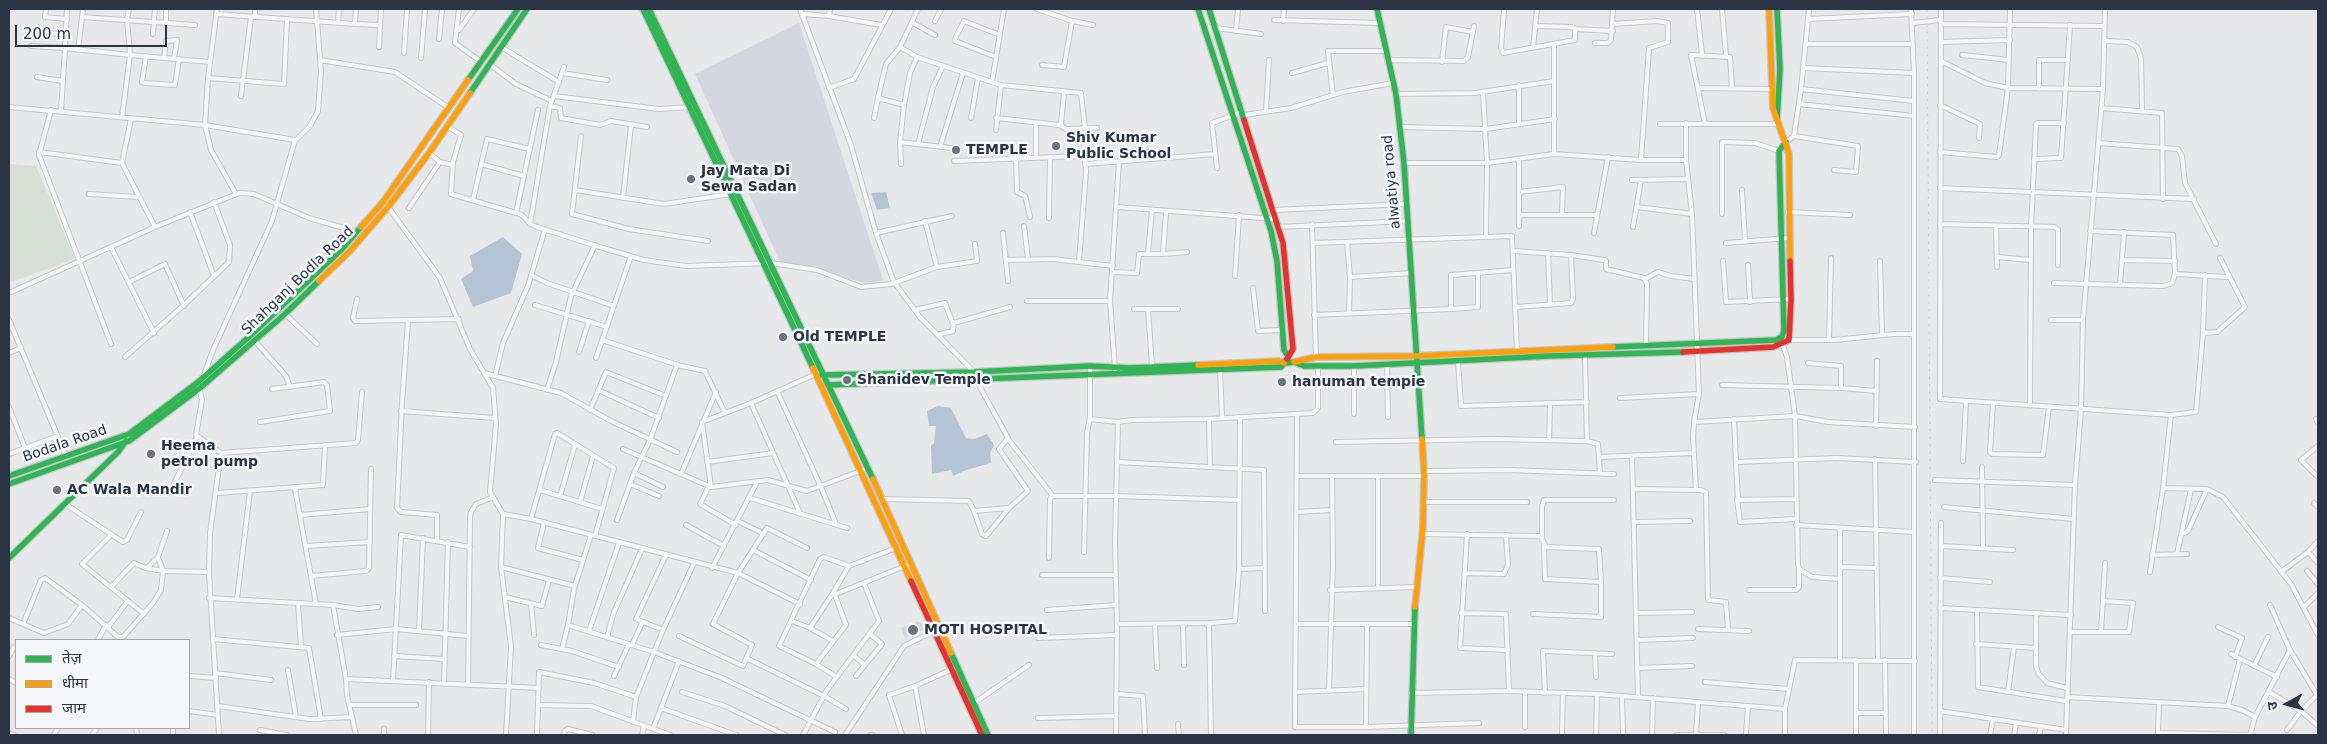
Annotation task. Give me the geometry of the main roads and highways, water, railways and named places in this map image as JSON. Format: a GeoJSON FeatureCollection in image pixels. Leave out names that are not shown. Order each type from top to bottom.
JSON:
{"type":"FeatureCollection","features":[{"type":"Feature","properties":{"kind":"main road","name":"Shahganj Bodla Road"},"geometry":{"type":"LineString","coordinates":[[129,434],[198,385],[203,378],[291,298],[358,232],[390,194],[480,61],[518,9]]}},
{"type":"Feature","properties":{"kind":"main road","name":"Shahganj Bodla Road"},"geometry":{"type":"LineString","coordinates":[[124,444],[285,314],[350,251],[388,207],[428,154],[527,9]]}},
{"type":"Feature","properties":{"kind":"main road"},"geometry":{"type":"LineString","coordinates":[[643,9],[771,263],[860,470],[899,546]]}},
{"type":"Feature","properties":{"kind":"main road"},"geometry":{"type":"LineString","coordinates":[[649,9],[763,264],[820,374],[828,385],[882,499],[907,565],[982,735]]}},
{"type":"Feature","properties":{"kind":"main road"},"geometry":{"type":"LineString","coordinates":[[1198,9],[1267,219],[1277,261],[1284,350],[1288,356]]}},
{"type":"Feature","properties":{"kind":"main road"},"geometry":{"type":"LineString","coordinates":[[828,385],[1090,366],[1115,371],[1281,367],[1292,349],[1283,243],[1244,113],[1209,9]]}},
{"type":"Feature","properties":{"kind":"main road","name":"alwatiya road"},"geometry":{"type":"LineString","coordinates":[[1377,9],[1396,94],[1404,163],[1424,473],[1422,534],[1413,624],[1411,735]]}},
{"type":"Feature","properties":{"kind":"main road"},"geometry":{"type":"LineString","coordinates":[[1294,362],[1300,366],[1354,366],[1585,356],[1789,340],[1791,299],[1788,238],[1789,154],[1773,108],[1769,9]]}},
{"type":"Feature","properties":{"kind":"main road"},"geometry":{"type":"LineString","coordinates":[[1777,9],[1780,69],[1778,122]]}},
{"type":"Feature","properties":{"kind":"main road"},"geometry":{"type":"LineString","coordinates":[[468,80],[475,85]]}},
{"type":"Feature","properties":{"kind":"main road"},"geometry":{"type":"LineString","coordinates":[[1781,341],[1784,331],[1780,151],[1786,142]]}},
{"type":"Feature","properties":{"kind":"main road"},"geometry":{"type":"LineString","coordinates":[[1279,290],[1287,288]]}},
{"type":"Feature","properties":{"kind":"main road"},"geometry":{"type":"LineString","coordinates":[[820,374],[1090,375],[1152,367],[1279,360],[1285,363],[1300,359],[1316,358],[1416,356],[1646,346],[1696,348]]}},
{"type":"Feature","properties":{"kind":"main road"},"geometry":{"type":"LineString","coordinates":[[9,558],[124,444],[129,434]]}},
{"type":"Feature","properties":{"kind":"main road","name":"Bodala Road"},"geometry":{"type":"LineString","coordinates":[[9,476],[129,434]]}},
{"type":"Feature","properties":{"kind":"main road","name":"Bodala Road"},"geometry":{"type":"LineString","coordinates":[[9,484],[124,444]]}},
{"type":"Feature","properties":{"kind":"main road"},"geometry":{"type":"LineString","coordinates":[[954,668],[974,704],[988,735]]}},
{"type":"Feature","properties":{"kind":"water"},"geometry":{"type":"Polygon","coordinates":[[[886,192],[890,208],[877,210],[871,193],[886,192]]]}},
{"type":"Feature","properties":{"kind":"water"},"geometry":{"type":"Polygon","coordinates":[[[503,237],[522,254],[511,293],[473,307],[461,279],[473,271],[470,256],[503,237]]]}},
{"type":"Feature","properties":{"kind":"water"},"geometry":{"type":"Polygon","coordinates":[[[938,406],[951,408],[966,438],[974,439],[987,434],[994,445],[990,453],[991,463],[953,476],[951,470],[932,474],[931,446],[934,443],[936,426],[929,426],[927,411],[938,406]]]}},
{"type":"Feature","properties":{"kind":"railway"},"geometry":{"type":"LineString","coordinates":[[1927,9],[1932,735]]}},
{"type":"Feature","properties":{"kind":"place","name":"Shiv Kumar Public School"},"geometry":{"type":"Point","coordinates":[1056,146]}},
{"type":"Feature","properties":{"kind":"place","name":"TEMPLE"},"geometry":{"type":"Point","coordinates":[956,150]}},
{"type":"Feature","properties":{"kind":"place","name":"Jay Mata Di Sewa Sadan"},"geometry":{"type":"Point","coordinates":[691,179]}},
{"type":"Feature","properties":{"kind":"place","name":"Old TEMPLE"},"geometry":{"type":"Point","coordinates":[783,337]}},
{"type":"Feature","properties":{"kind":"place","name":"Shanidev Temple"},"geometry":{"type":"Point","coordinates":[847,380]}},
{"type":"Feature","properties":{"kind":"place","name":"hanuman tempie"},"geometry":{"type":"Point","coordinates":[1282,382]}},
{"type":"Feature","properties":{"kind":"place","name":"Heema petrol pump"},"geometry":{"type":"Point","coordinates":[151,454]}},
{"type":"Feature","properties":{"kind":"place","name":"AC Wala Mandir"},"geometry":{"type":"Point","coordinates":[57,490]}},
{"type":"Feature","properties":{"kind":"place","name":"MOTI HOSPITAL"},"geometry":{"type":"Point","coordinates":[913,630]}}]}
